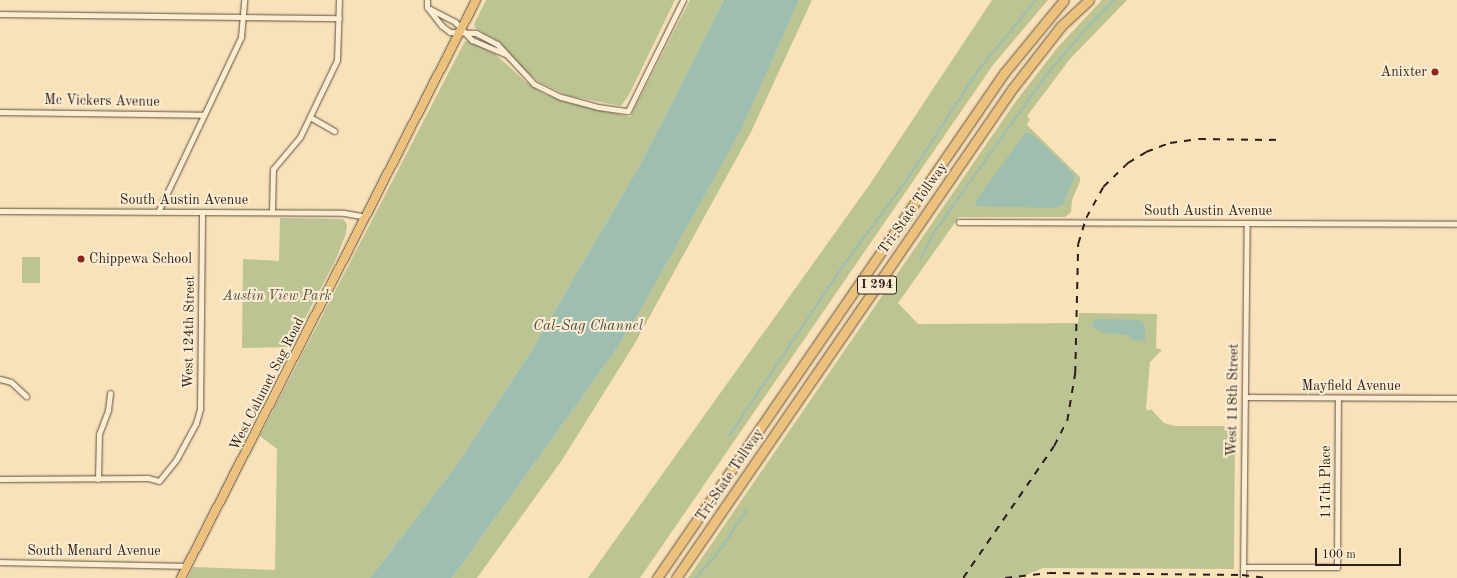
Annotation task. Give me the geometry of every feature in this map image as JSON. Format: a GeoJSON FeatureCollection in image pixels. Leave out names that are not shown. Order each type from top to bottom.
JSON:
{"type":"FeatureCollection","features":[{"type":"Feature","properties":{"kind":"highway","name":"Tri-State Tollway"},"geometry":{"type":"LineString","coordinates":[[657,578],[1004,73],[1064,0]]}},
{"type":"Feature","properties":{"kind":"highway","name":"Tri-State Tollway"},"geometry":{"type":"LineString","coordinates":[[676,578],[1012,89],[1061,26],[1089,0]]}},
{"type":"Feature","properties":{"kind":"main road","name":"West Calumet Sag Road"},"geometry":{"type":"LineString","coordinates":[[181,578],[367,217],[476,0]]}},
{"type":"Feature","properties":{"kind":"street"},"geometry":{"type":"LineString","coordinates":[[158,212],[241,37],[244,0]]}},
{"type":"Feature","properties":{"kind":"street"},"geometry":{"type":"LineString","coordinates":[[272,212],[273,169],[300,137],[337,60],[339,0]]}},
{"type":"Feature","properties":{"kind":"street"},"geometry":{"type":"LineString","coordinates":[[427,0],[427,7],[432,17],[450,32],[461,30],[485,37],[497,44],[534,84],[561,97],[598,107],[628,112],[683,0]]}},
{"type":"Feature","properties":{"kind":"street"},"geometry":{"type":"LineString","coordinates":[[427,7],[455,22],[472,40],[505,54]]}},
{"type":"Feature","properties":{"kind":"street"},"geometry":{"type":"LineString","coordinates":[[0,14],[338,18]]}},
{"type":"Feature","properties":{"kind":"street","name":"Mc Vickers Avenue"},"geometry":{"type":"LineString","coordinates":[[0,112],[204,115]]}},
{"type":"Feature","properties":{"kind":"street"},"geometry":{"type":"LineString","coordinates":[[310,118],[334,131]]}},
{"type":"Feature","properties":{"kind":"street","name":"South Austin Avenue"},"geometry":{"type":"LineString","coordinates":[[0,211],[158,212],[202,214],[272,212],[344,213],[367,217]]}},
{"type":"Feature","properties":{"kind":"street","name":"West 124th Street"},"geometry":{"type":"LineString","coordinates":[[98,479],[148,478],[158,481],[184,447],[200,409],[202,214]]}},
{"type":"Feature","properties":{"kind":"street","name":"South Austin Avenue"},"geometry":{"type":"LineString","coordinates":[[959,222],[1457,224]]}},
{"type":"Feature","properties":{"kind":"street","name":"West 118th Street"},"geometry":{"type":"LineString","coordinates":[[1243,578],[1247,223]]}},
{"type":"Feature","properties":{"kind":"street"},"geometry":{"type":"LineString","coordinates":[[0,379],[11,382],[26,396]]}},
{"type":"Feature","properties":{"kind":"street"},"geometry":{"type":"LineString","coordinates":[[0,479],[98,479],[99,434],[108,410],[110,392]]}},
{"type":"Feature","properties":{"kind":"street","name":"Mayfield Avenue"},"geometry":{"type":"LineString","coordinates":[[1245,397],[1457,398]]}},
{"type":"Feature","properties":{"kind":"street","name":"117th Place"},"geometry":{"type":"LineString","coordinates":[[1243,567],[1337,567],[1338,398]]}},
{"type":"Feature","properties":{"kind":"street","name":"South Menard Avenue"},"geometry":{"type":"LineString","coordinates":[[0,562],[188,566]]}},
{"type":"Feature","properties":{"kind":"green space"},"geometry":{"type":"Polygon","coordinates":[[[486,0],[675,0],[629,95],[621,106],[569,96],[539,82],[523,69],[500,42],[475,28],[474,24],[486,0]]]}},
{"type":"Feature","properties":{"kind":"green space"},"geometry":{"type":"Polygon","coordinates":[[[690,0],[724,0],[641,163],[533,348],[456,466],[370,578],[188,578],[193,567],[275,570],[277,449],[260,436],[465,41],[470,41],[495,54],[526,82],[544,94],[566,102],[630,117],[690,0]]]}},
{"type":"Feature","properties":{"kind":"green space"},"geometry":{"type":"Polygon","coordinates":[[[799,0],[812,0],[751,132],[635,343],[562,460],[477,578],[452,578],[613,354],[640,311],[741,129],[799,0]]]}},
{"type":"Feature","properties":{"kind":"green space"},"geometry":{"type":"Polygon","coordinates":[[[992,0],[1048,0],[993,65],[640,578],[588,578],[870,184],[992,0]]]}},
{"type":"Feature","properties":{"kind":"green space"},"geometry":{"type":"Polygon","coordinates":[[[1102,0],[1127,0],[1070,59],[1027,116],[1030,119],[1027,125],[1080,177],[1080,181],[1072,200],[1071,212],[1065,217],[959,217],[898,303],[918,324],[1078,323],[1079,313],[1157,314],[1156,348],[1162,350],[1150,362],[1146,408],[1148,411],[1151,409],[1164,423],[1175,426],[1235,426],[1234,569],[1043,568],[1019,578],[688,578],[1016,101],[1057,48],[1102,0]],[[1044,145],[1064,203],[1074,180],[1074,174],[1044,145]]]}},
{"type":"Feature","properties":{"kind":"green space","name":"Austin View Park"},"geometry":{"type":"Polygon","coordinates":[[[280,218],[343,219],[347,224],[346,234],[336,259],[290,347],[242,348],[243,259],[279,261],[280,218]]]}},
{"type":"Feature","properties":{"kind":"green space"},"geometry":{"type":"Polygon","coordinates":[[[22,257],[40,257],[40,283],[22,283],[22,257]]]}},
{"type":"Feature","properties":{"kind":"water","name":"Cal-Sag Channel"},"geometry":{"type":"Polygon","coordinates":[[[724,0],[799,0],[741,130],[640,311],[613,354],[452,578],[370,578],[456,466],[533,348],[641,163],[724,0]]]}},
{"type":"Feature","properties":{"kind":"water"},"geometry":{"type":"Polygon","coordinates":[[[1025,133],[1029,133],[1044,145],[1074,174],[1074,180],[1064,203],[1059,207],[1048,208],[976,206],[975,202],[1025,133]]]}},
{"type":"Feature","properties":{"kind":"water"},"geometry":{"type":"Polygon","coordinates":[[[1095,319],[1138,320],[1145,325],[1145,340],[1135,341],[1127,335],[1104,333],[1091,326],[1095,319]]]}},
{"type":"Feature","properties":{"kind":"waterway"},"geometry":{"type":"LineString","coordinates":[[729,436],[846,262],[906,181],[978,71],[1036,0]]}},
{"type":"Feature","properties":{"kind":"waterway"},"geometry":{"type":"LineString","coordinates":[[921,258],[933,234],[1045,77],[1088,26],[1114,0]]}},
{"type":"Feature","properties":{"kind":"waterway"},"geometry":{"type":"LineString","coordinates":[[696,578],[720,550],[746,511]]}},
{"type":"Feature","properties":{"kind":"railway"},"geometry":{"type":"LineString","coordinates":[[963,578],[1054,446],[1067,421],[1075,373],[1078,244],[1086,218],[1103,187],[1128,163],[1146,152],[1170,143],[1199,139],[1281,140]]}},
{"type":"Feature","properties":{"kind":"railway"},"geometry":{"type":"LineString","coordinates":[[1005,578],[1049,573],[1242,575],[1265,578]]}},
{"type":"Feature","properties":{"kind":"place","name":"Anixter"},"geometry":{"type":"Point","coordinates":[1435,72]}},
{"type":"Feature","properties":{"kind":"place","name":"Chippewa School"},"geometry":{"type":"Point","coordinates":[81,259]}}]}
